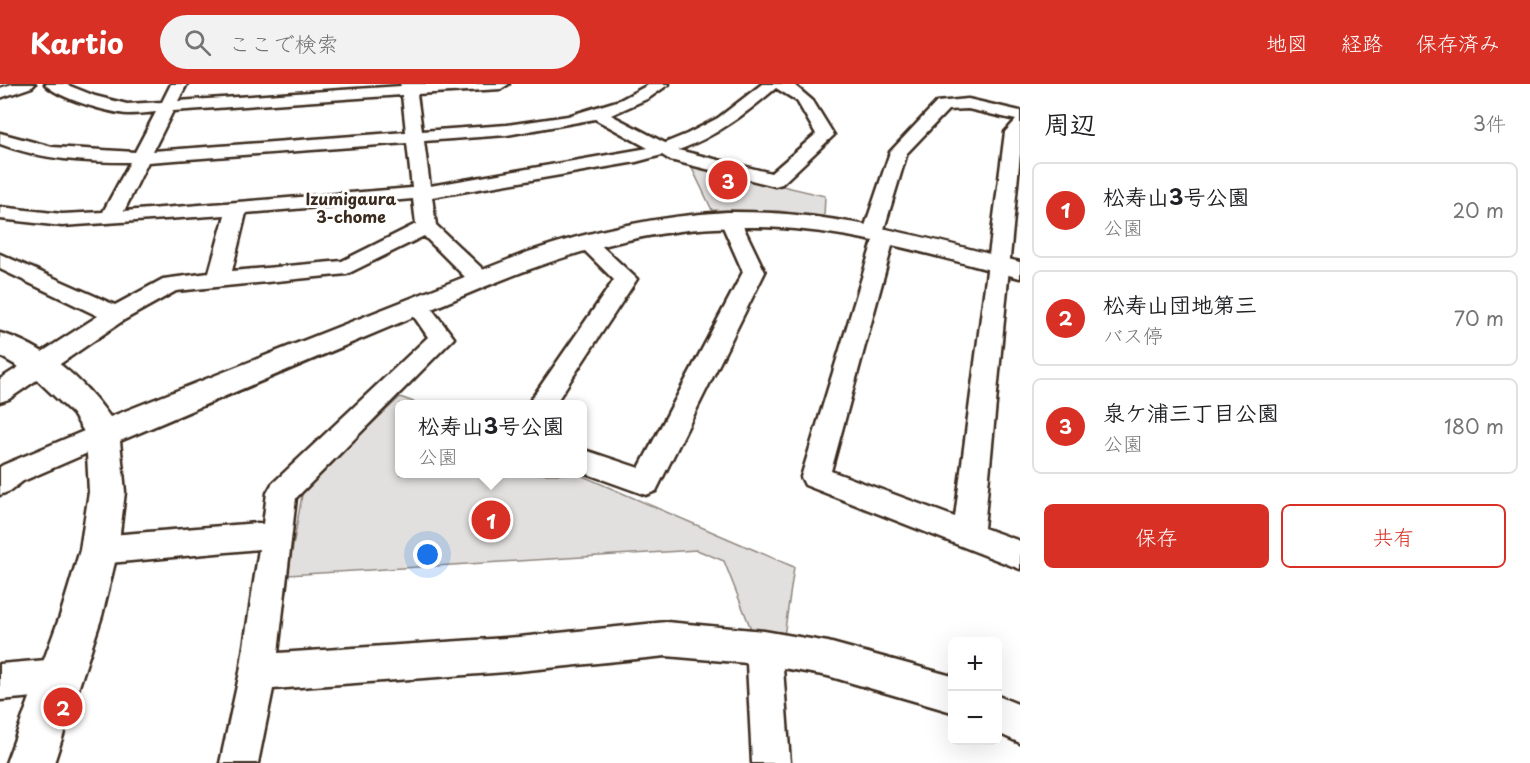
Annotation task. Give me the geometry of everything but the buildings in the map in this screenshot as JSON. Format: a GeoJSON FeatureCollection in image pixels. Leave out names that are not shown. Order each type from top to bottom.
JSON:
{"type":"FeatureCollection","features":[{"type":"Feature","properties":{"kind":"street"},"geometry":{"type":"LineString","coordinates":[[0,93],[27,84]]}},
{"type":"Feature","properties":{"kind":"street"},"geometry":{"type":"LineString","coordinates":[[53,84],[99,104],[127,109],[168,108],[409,88],[501,84]]}},
{"type":"Feature","properties":{"kind":"street"},"geometry":{"type":"LineString","coordinates":[[110,218],[179,84]]}},
{"type":"Feature","properties":{"kind":"street"},"geometry":{"type":"LineString","coordinates":[[0,138],[16,145],[57,153],[97,157],[142,157],[507,130],[562,123],[598,114],[647,94],[662,84]]}},
{"type":"Feature","properties":{"kind":"street"},"geometry":{"type":"LineString","coordinates":[[0,213],[23,218],[62,220],[110,218],[421,193],[667,149],[708,132],[738,113],[771,84]]}},
{"type":"Feature","properties":{"kind":"street"},"geometry":{"type":"LineString","coordinates":[[598,114],[667,149],[676,156],[776,180],[825,135],[812,107],[788,86],[780,84]]}},
{"type":"Feature","properties":{"kind":"street"},"geometry":{"type":"LineString","coordinates":[[409,88],[426,227],[480,279]]}},
{"type":"Feature","properties":{"kind":"street"},"geometry":{"type":"LineString","coordinates":[[1020,116],[968,104],[943,105],[899,152],[815,477],[1020,555]]}},
{"type":"Feature","properties":{"kind":"street"},"geometry":{"type":"LineString","coordinates":[[968,535],[1009,267],[1014,132],[1020,124]]}},
{"type":"Feature","properties":{"kind":"street"},"geometry":{"type":"LineString","coordinates":[[219,279],[237,208]]}},
{"type":"Feature","properties":{"kind":"street"},"geometry":{"type":"LineString","coordinates":[[0,231],[23,218]]}},
{"type":"Feature","properties":{"kind":"street"},"geometry":{"type":"LineString","coordinates":[[587,462],[646,483],[754,272],[730,220]]}},
{"type":"Feature","properties":{"kind":"street"},"geometry":{"type":"LineString","coordinates":[[0,483],[13,473],[480,279],[621,232],[676,223],[730,220],[810,224],[879,234],[1009,267]]}},
{"type":"Feature","properties":{"kind":"street"},"geometry":{"type":"LineString","coordinates":[[0,392],[116,315],[171,284],[347,267],[426,227]]}},
{"type":"Feature","properties":{"kind":"street"},"geometry":{"type":"LineString","coordinates":[[544,400],[626,279],[586,242]]}},
{"type":"Feature","properties":{"kind":"street"},"geometry":{"type":"LineString","coordinates":[[0,261],[116,315]]}},
{"type":"Feature","properties":{"kind":"street"},"geometry":{"type":"LineString","coordinates":[[239,763],[258,672],[282,493],[442,338],[417,305]]}},
{"type":"Feature","properties":{"kind":"street"},"geometry":{"type":"LineString","coordinates":[[0,343],[42,366],[84,405],[103,435],[107,492],[99,550],[81,616],[30,763]]}},
{"type":"Feature","properties":{"kind":"street"},"geometry":{"type":"LineString","coordinates":[[99,550],[258,536]]}},
{"type":"Feature","properties":{"kind":"street"},"geometry":{"type":"LineString","coordinates":[[258,672],[519,654],[666,639],[764,648],[828,659],[948,693]]}},
{"type":"Feature","properties":{"kind":"street"},"geometry":{"type":"LineString","coordinates":[[764,648],[771,763]]}},
{"type":"Feature","properties":{"kind":"street"},"geometry":{"type":"LineString","coordinates":[[0,682],[58,678]]}},
{"type":"Feature","properties":{"kind":"street"},"geometry":{"type":"LineString","coordinates":[[1002,716],[1020,724]]}},
{"type":"Feature","properties":{"kind":"shaded area"},"geometry":{"type":"Polygon","coordinates":[[[690,164],[825,196],[824,217],[778,211],[712,210],[690,164]]]}},
{"type":"Feature","properties":{"kind":"shaded area"},"geometry":{"type":"Polygon","coordinates":[[[395,402],[395,478],[587,478],[794,567],[784,636],[751,629],[724,561],[697,550],[288,575],[303,489],[395,402]]]}},
{"type":"Feature","properties":{"kind":"place","name":"泉ケ浦三丁目公園"},"geometry":{"type":"Point","coordinates":[728,180]}},
{"type":"Feature","properties":{"kind":"place","name":"松寿山3号公園"},"geometry":{"type":"Point","coordinates":[491,520]}},
{"type":"Feature","properties":{"kind":"place","name":"松寿山団地第三"},"geometry":{"type":"Point","coordinates":[63,707]}},
{"type":"Feature","properties":{"kind":"district","name":"Izumigaura 3-chome"},"geometry":{"type":"Point","coordinates":[351,208]}}]}
